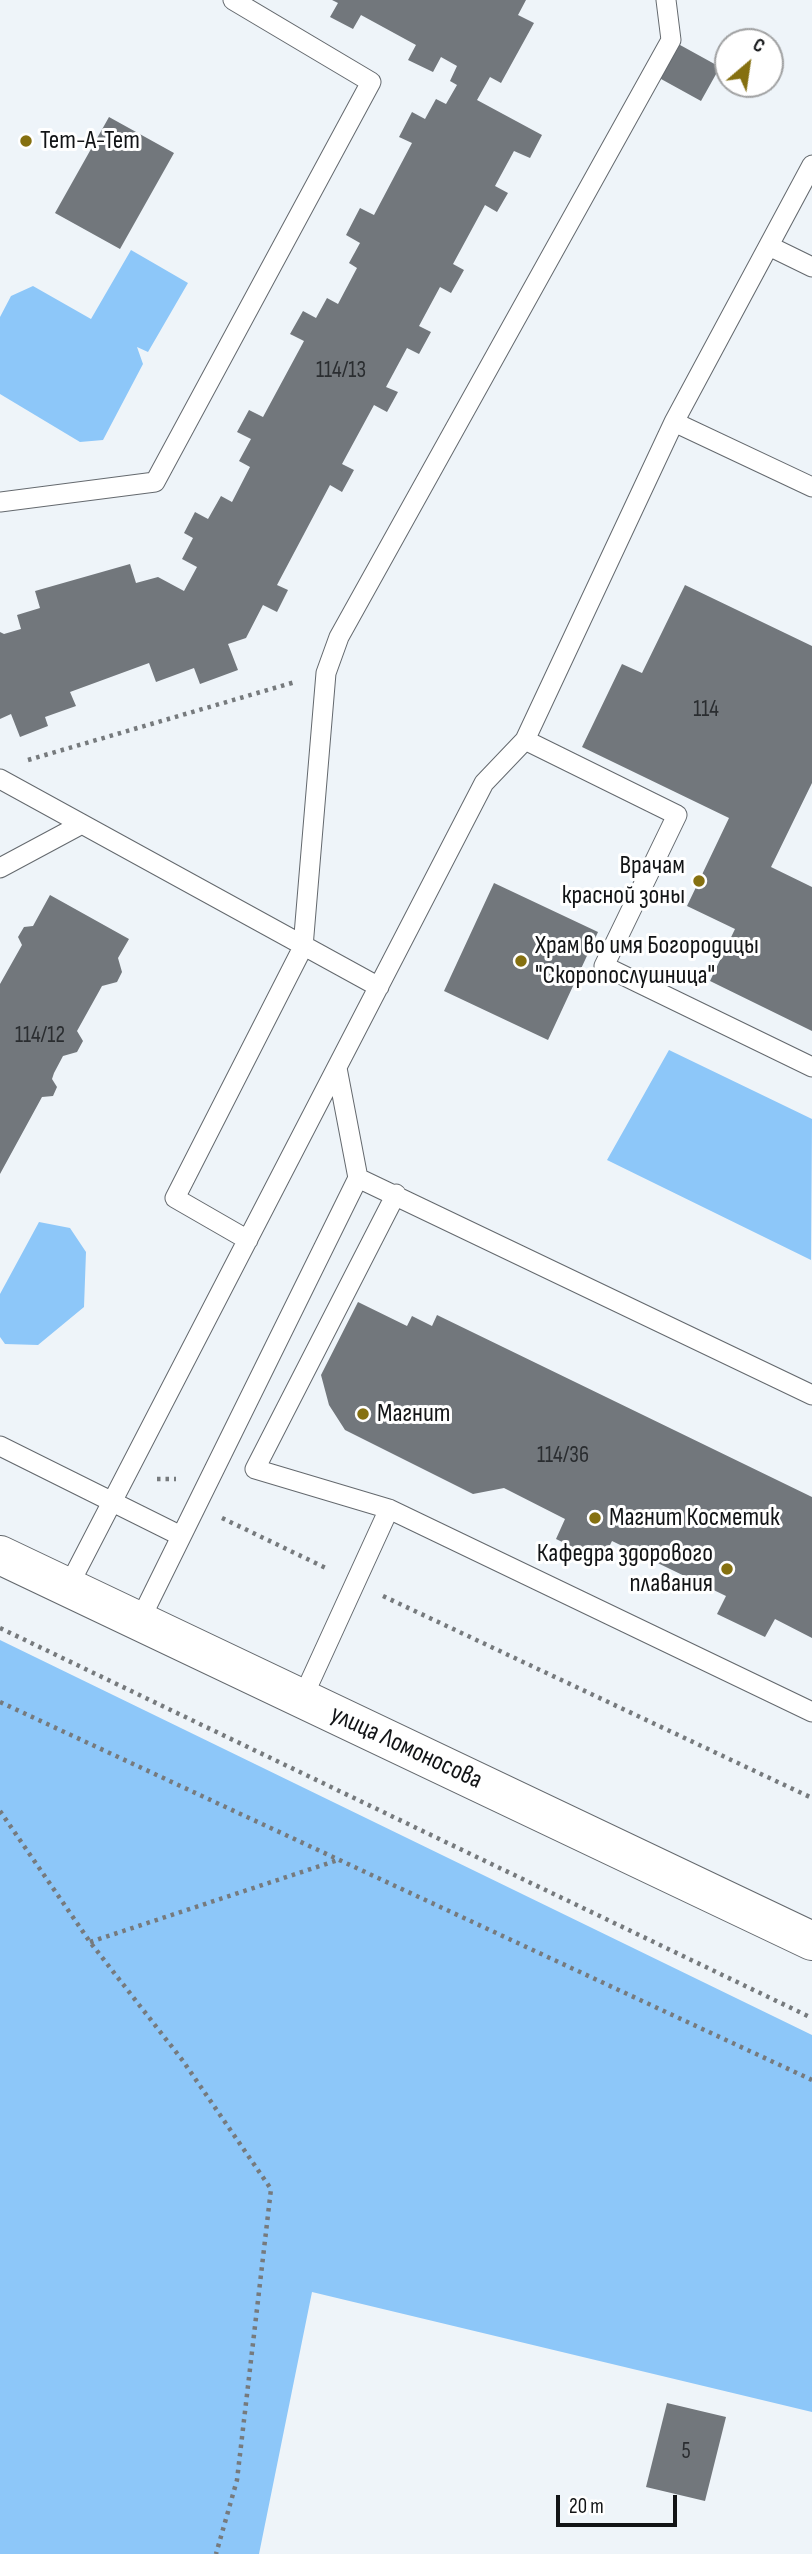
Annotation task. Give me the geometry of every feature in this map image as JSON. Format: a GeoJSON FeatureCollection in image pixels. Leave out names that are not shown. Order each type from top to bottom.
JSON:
{"type":"FeatureCollection","features":[{"type":"Feature","properties":{"kind":"main road","name":"улица Ломоносова"},"geometry":{"type":"LineString","coordinates":[[0,1555],[812,1941]]}},
{"type":"Feature","properties":{"kind":"lane"},"geometry":{"type":"LineString","coordinates":[[0,502],[155,482],[371,82],[233,0]]}},
{"type":"Feature","properties":{"kind":"lane"},"geometry":{"type":"LineString","coordinates":[[248,1240],[175,1198],[303,947],[326,673],[339,636],[671,40],[666,0]]}},
{"type":"Feature","properties":{"kind":"lane"},"geometry":{"type":"LineString","coordinates":[[68,1587],[484,783],[525,740],[674,422],[812,165]]}},
{"type":"Feature","properties":{"kind":"lane"},"geometry":{"type":"LineString","coordinates":[[769,246],[812,267]]}},
{"type":"Feature","properties":{"kind":"lane"},"geometry":{"type":"LineString","coordinates":[[674,422],[812,487]]}},
{"type":"Feature","properties":{"kind":"lane"},"geometry":{"type":"LineString","coordinates":[[525,740],[677,815],[604,967],[812,1067]]}},
{"type":"Feature","properties":{"kind":"lane"},"geometry":{"type":"LineString","coordinates":[[0,779],[379,988]]}},
{"type":"Feature","properties":{"kind":"lane"},"geometry":{"type":"LineString","coordinates":[[0,868],[82,824]]}},
{"type":"Feature","properties":{"kind":"lane"},"geometry":{"type":"LineString","coordinates":[[139,1622],[358,1178],[337,1068]]}},
{"type":"Feature","properties":{"kind":"lane"},"geometry":{"type":"LineString","coordinates":[[358,1178],[812,1395]]}},
{"type":"Feature","properties":{"kind":"lane"},"geometry":{"type":"LineString","coordinates":[[396,1194],[255,1469],[389,1509],[812,1712]]}},
{"type":"Feature","properties":{"kind":"lane"},"geometry":{"type":"LineString","coordinates":[[0,1446],[181,1536]]}},
{"type":"Feature","properties":{"kind":"lane"},"geometry":{"type":"LineString","coordinates":[[302,1699],[389,1509]]}},
{"type":"Feature","properties":{"kind":"path"},"geometry":{"type":"LineString","coordinates":[[26,761],[326,673]]}},
{"type":"Feature","properties":{"kind":"path"},"geometry":{"type":"LineString","coordinates":[[122,1479],[210,1479],[228,1487],[214,1514],[812,1798]]}},
{"type":"Feature","properties":{"kind":"path"},"geometry":{"type":"LineString","coordinates":[[0,1628],[812,2018]]}},
{"type":"Feature","properties":{"kind":"path"},"geometry":{"type":"LineString","coordinates":[[0,1702],[812,2080]]}},
{"type":"Feature","properties":{"kind":"path"},"geometry":{"type":"LineString","coordinates":[[0,1811],[90,1942],[183,2061],[271,2189],[237,2480],[216,2554]]}},
{"type":"Feature","properties":{"kind":"path"},"geometry":{"type":"LineString","coordinates":[[90,1942],[339,1860]]}},
{"type":"Feature","properties":{"kind":"shaded area"},"geometry":{"type":"Polygon","coordinates":[[[131,250],[188,283],[148,352],[137,347],[143,364],[103,440],[80,442],[0,394],[0,317],[11,296],[33,286],[91,319],[131,250]]]}},
{"type":"Feature","properties":{"kind":"shaded area"},"geometry":{"type":"Polygon","coordinates":[[[669,1050],[812,1119],[811,1260],[607,1160],[669,1050]]]}},
{"type":"Feature","properties":{"kind":"shaded area"},"geometry":{"type":"Polygon","coordinates":[[[39,1222],[70,1228],[86,1252],[84,1307],[38,1345],[5,1344],[0,1337],[0,1294],[39,1222]]]}},
{"type":"Feature","properties":{"kind":"shaded area"},"geometry":{"type":"Polygon","coordinates":[[[0,1640],[812,2035],[812,2412],[312,2292],[259,2554],[0,2554],[0,1640]]]}},
{"type":"Feature","properties":{"kind":"building"},"geometry":{"type":"Polygon","coordinates":[[[332,0],[526,0],[518,15],[534,23],[501,83],[490,77],[477,100],[542,135],[530,158],[514,151],[495,186],[508,193],[497,212],[485,205],[453,264],[464,270],[451,293],[440,287],[419,326],[431,332],[419,354],[407,348],[386,387],[398,392],[387,412],[374,405],[342,464],[354,470],[342,492],[330,485],[277,585],[288,590],[277,612],[263,605],[246,638],[228,644],[238,670],[200,684],[194,668],[156,682],[149,663],[70,692],[76,706],[45,717],[48,726],[20,737],[11,714],[0,719],[0,632],[4,634],[21,629],[17,615],[40,608],[35,591],[130,564],[136,583],[158,577],[184,591],[197,567],[182,559],[193,538],[184,533],[195,512],[208,519],[221,496],[232,502],[250,467],[239,461],[251,439],[237,432],[249,410],[263,417],[304,341],[290,334],[303,311],[316,318],[327,298],[338,304],[357,268],[349,263],[360,243],[346,235],[360,208],[374,215],[412,143],[399,137],[412,112],[425,119],[436,99],[446,104],[457,85],[450,81],[457,66],[441,57],[433,72],[408,60],[416,45],[361,15],[353,29],[330,17],[338,3],[332,0]]]}},
{"type":"Feature","properties":{"kind":"building"},"geometry":{"type":"Polygon","coordinates":[[[671,40],[714,64],[714,78],[701,101],[652,74],[671,40]]]}},
{"type":"Feature","properties":{"kind":"building"},"geometry":{"type":"Polygon","coordinates":[[[109,117],[174,153],[120,249],[55,213],[109,117]]]}},
{"type":"Feature","properties":{"kind":"building"},"geometry":{"type":"Polygon","coordinates":[[[685,585],[812,646],[812,783],[771,867],[812,887],[812,1031],[710,981],[735,929],[687,906],[729,818],[582,747],[622,664],[642,673],[685,585]]]}},
{"type":"Feature","properties":{"kind":"building","name":"Храм во имя Богородицы \"Скоропослушница\""},"geometry":{"type":"Polygon","coordinates":[[[494,883],[598,932],[548,1040],[444,991],[494,883]]]}},
{"type":"Feature","properties":{"kind":"building"},"geometry":{"type":"Polygon","coordinates":[[[50,895],[129,939],[118,958],[122,972],[117,982],[102,986],[77,1031],[83,1041],[77,1052],[63,1056],[52,1079],[57,1087],[53,1096],[42,1097],[0,1174],[0,984],[22,945],[18,937],[24,927],[33,926],[50,895]]]}},
{"type":"Feature","properties":{"kind":"building"},"geometry":{"type":"Polygon","coordinates":[[[358,1302],[407,1326],[412,1316],[432,1326],[437,1315],[812,1497],[812,1638],[775,1619],[765,1637],[717,1614],[726,1596],[612,1541],[602,1561],[556,1539],[565,1519],[504,1488],[473,1494],[345,1430],[329,1405],[321,1375],[358,1302]]]}},
{"type":"Feature","properties":{"kind":"building"},"geometry":{"type":"Polygon","coordinates":[[[667,2403],[726,2417],[705,2501],[646,2487],[667,2403]]]}},
{"type":"Feature","properties":{"kind":"place","name":"Тет-А-Тет"},"geometry":{"type":"Point","coordinates":[26,141]}},
{"type":"Feature","properties":{"kind":"place","name":"Врачам красной зоны"},"geometry":{"type":"Point","coordinates":[699,881]}},
{"type":"Feature","properties":{"kind":"place","name":"Храм во имя Богородицы \"Скоропослушница\""},"geometry":{"type":"Point","coordinates":[521,961]}},
{"type":"Feature","properties":{"kind":"place","name":"Магнит"},"geometry":{"type":"Point","coordinates":[363,1414]}},
{"type":"Feature","properties":{"kind":"place","name":"Магнит Косметик"},"geometry":{"type":"Point","coordinates":[595,1518]}},
{"type":"Feature","properties":{"kind":"place","name":"Кафедра здорового плавания"},"geometry":{"type":"Point","coordinates":[727,1569]}}]}
